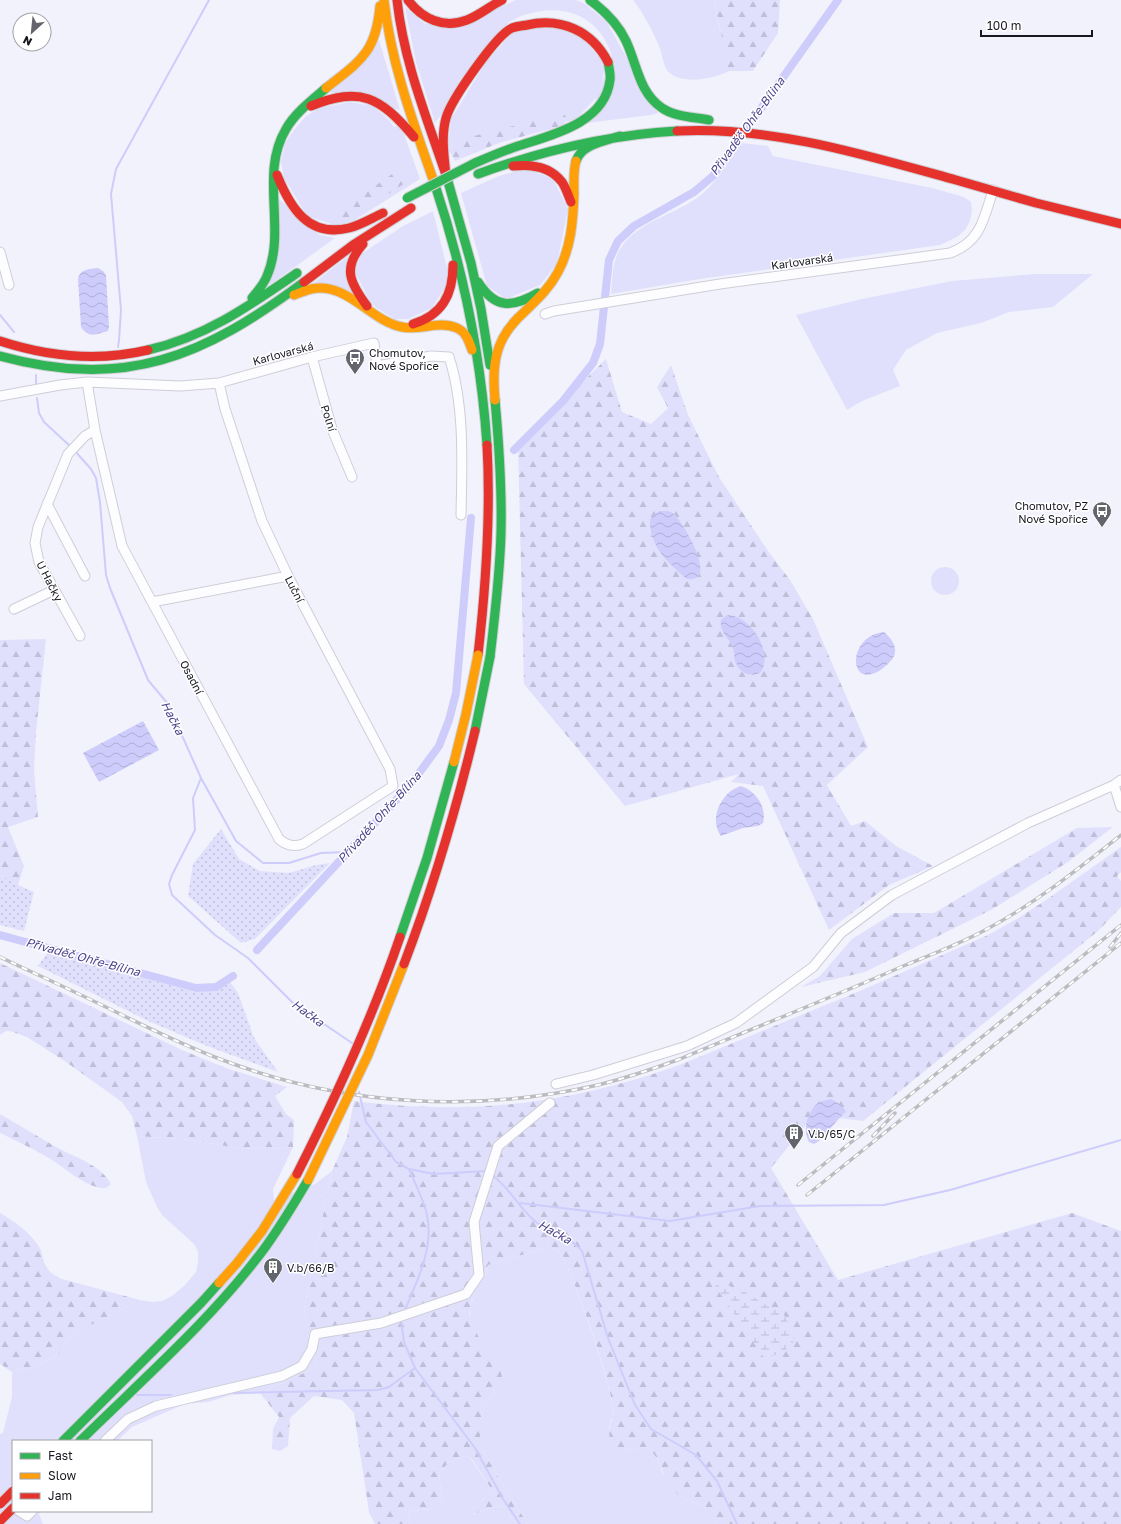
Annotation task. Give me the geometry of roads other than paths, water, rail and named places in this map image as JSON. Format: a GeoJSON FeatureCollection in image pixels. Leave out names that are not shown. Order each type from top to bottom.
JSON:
{"type":"FeatureCollection","features":[{"type":"Feature","properties":{"kind":"main road"},"geometry":{"type":"LineString","coordinates":[[232,316],[263,286],[271,266],[273,248],[273,193],[275,170],[277,153],[284,132],[298,112],[357,63],[367,52],[376,30],[380,0]]}},
{"type":"Feature","properties":{"kind":"main road"},"geometry":{"type":"LineString","coordinates":[[64,1440],[201,1303],[237,1263],[262,1231],[297,1174],[322,1126],[388,973],[410,913],[431,848],[466,718],[478,655],[486,582],[488,505],[485,420],[473,331],[452,239],[400,80],[391,44],[384,0]]}},
{"type":"Feature","properties":{"kind":"main road"},"geometry":{"type":"LineString","coordinates":[[81,1440],[210,1311],[247,1270],[273,1237],[308,1180],[335,1127],[399,978],[443,850],[478,721],[490,657],[499,581],[501,506],[498,428],[494,387],[474,275],[446,175],[424,117],[412,75],[403,40],[397,0]]}},
{"type":"Feature","properties":{"kind":"main road"},"geometry":{"type":"LineString","coordinates":[[408,0],[415,10],[428,19],[449,24],[468,20],[502,0]]}},
{"type":"Feature","properties":{"kind":"main road"},"geometry":{"type":"LineString","coordinates":[[590,0],[611,17],[619,29],[626,42],[641,80],[647,92],[654,101],[672,112],[708,120],[664,121]]}},
{"type":"Feature","properties":{"kind":"main road"},"geometry":{"type":"LineString","coordinates":[[446,175],[444,130],[446,117],[450,107],[482,60],[497,41],[510,28],[533,16],[546,14]]}},
{"type":"Feature","properties":{"kind":"main road"},"geometry":{"type":"LineString","coordinates":[[539,140],[577,124],[596,110],[604,96],[610,73],[608,57],[602,42],[588,26]]}},
{"type":"Feature","properties":{"kind":"main road"},"geometry":{"type":"LineString","coordinates":[[298,112],[336,96],[351,95],[368,98],[379,103],[395,114],[421,145]]}},
{"type":"Feature","properties":{"kind":"main road"},"geometry":{"type":"LineString","coordinates":[[404,200],[475,163],[506,150],[539,140],[586,130]]}},
{"type":"Feature","properties":{"kind":"main road"},"geometry":{"type":"LineString","coordinates":[[573,208],[563,182],[556,175],[538,166],[530,164],[520,165],[475,175],[514,160],[555,148],[620,136],[654,132],[733,132],[775,137],[824,146],[885,160],[1036,203],[1121,224]]}},
{"type":"Feature","properties":{"kind":"main road"},"geometry":{"type":"LineString","coordinates":[[494,387],[494,362],[501,338],[511,324],[540,298],[557,276],[566,256],[570,242],[573,220],[574,165],[577,157],[588,147],[620,136]]}},
{"type":"Feature","properties":{"kind":"main road"},"geometry":{"type":"LineString","coordinates":[[836,139],[956,180]]}},
{"type":"Feature","properties":{"kind":"main road"},"geometry":{"type":"LineString","coordinates":[[275,170],[284,194],[294,210],[308,223],[318,228],[332,230],[345,229],[386,211],[346,239]]}},
{"type":"Feature","properties":{"kind":"main road"},"geometry":{"type":"LineString","coordinates":[[432,196],[460,182]]}},
{"type":"Feature","properties":{"kind":"main road"},"geometry":{"type":"LineString","coordinates":[[0,356],[38,366],[95,370],[139,365],[170,358],[199,347],[242,324],[270,306],[382,226],[421,202]]}},
{"type":"Feature","properties":{"kind":"main road"},"geometry":{"type":"LineString","coordinates":[[382,226],[354,254],[350,268],[352,279],[360,296],[371,310],[382,320]]}},
{"type":"Feature","properties":{"kind":"main road"},"geometry":{"type":"LineString","coordinates":[[394,324],[408,325],[423,320],[435,313],[445,301],[449,295],[453,280],[452,239]]}},
{"type":"Feature","properties":{"kind":"main road"},"geometry":{"type":"LineString","coordinates":[[0,341],[37,352],[69,356],[96,357],[136,354],[193,336],[215,326],[265,295],[302,269]]}},
{"type":"Feature","properties":{"kind":"main road"},"geometry":{"type":"LineString","coordinates":[[474,275],[486,295],[498,302],[506,304],[527,299],[544,289],[557,276]]}},
{"type":"Feature","properties":{"kind":"main road"},"geometry":{"type":"LineString","coordinates":[[270,306],[305,290],[318,287],[330,288],[348,296],[382,320],[394,324],[414,328],[447,325],[456,328],[463,332],[468,338],[479,370]]}},
{"type":"Feature","properties":{"kind":"main road"},"geometry":{"type":"LineString","coordinates":[[0,1504],[12,1492]]}},
{"type":"Feature","properties":{"kind":"main road"},"geometry":{"type":"LineString","coordinates":[[0,1521],[12,1509]]}},
{"type":"Feature","properties":{"kind":"street","name":"Karlovarská"},"geometry":{"type":"LineString","coordinates":[[545,314],[554,310],[720,284],[950,253],[962,248],[976,235],[982,225],[993,190]]}},
{"type":"Feature","properties":{"kind":"street"},"geometry":{"type":"LineString","coordinates":[[1,258],[9,285]]}},
{"type":"Feature","properties":{"kind":"street","name":"Karlovarská"},"geometry":{"type":"LineString","coordinates":[[0,396],[60,385],[87,382],[180,386],[219,383],[312,357],[374,343],[378,366],[431,356],[449,357],[454,372],[460,433],[462,471],[461,515]]}},
{"type":"Feature","properties":{"kind":"street","name":"Polní"},"geometry":{"type":"LineString","coordinates":[[312,357],[332,430],[352,477]]}},
{"type":"Feature","properties":{"kind":"street","name":"Osadní"},"geometry":{"type":"LineString","coordinates":[[87,382],[95,430],[122,546],[279,839],[288,845],[296,846],[303,844],[393,786]]}},
{"type":"Feature","properties":{"kind":"street","name":"Luční"},"geometry":{"type":"LineString","coordinates":[[219,383],[225,409],[262,521],[288,576],[390,769],[393,786]]}},
{"type":"Feature","properties":{"kind":"street","name":"U Hačky"},"geometry":{"type":"LineString","coordinates":[[80,636],[39,562],[36,542],[38,527],[68,454],[85,436],[95,430]]}},
{"type":"Feature","properties":{"kind":"street"},"geometry":{"type":"LineString","coordinates":[[47,504],[85,576]]}},
{"type":"Feature","properties":{"kind":"street"},"geometry":{"type":"LineString","coordinates":[[152,602],[288,576]]}},
{"type":"Feature","properties":{"kind":"street"},"geometry":{"type":"LineString","coordinates":[[14,609],[54,590]]}},
{"type":"Feature","properties":{"kind":"street"},"geometry":{"type":"LineString","coordinates":[[556,1084],[592,1075],[687,1046],[736,1023],[813,967],[841,933],[892,895],[1028,823],[1118,783],[1121,807]]}},
{"type":"Feature","properties":{"kind":"street"},"geometry":{"type":"LineString","coordinates":[[106,1440],[128,1419],[156,1406],[282,1376],[302,1366],[312,1349],[315,1334],[381,1323],[466,1294],[479,1275],[474,1222],[498,1146],[550,1103]]}},
{"type":"Feature","properties":{"kind":"street"},"geometry":{"type":"LineString","coordinates":[[0,1500],[12,1507]]}},
{"type":"Feature","properties":{"kind":"street"},"geometry":{"type":"LineString","coordinates":[[21,1512],[27,1516],[31,1512]]}},
{"type":"Feature","properties":{"kind":"water"},"geometry":{"type":"Polygon","coordinates":[[[98,268],[106,275],[109,327],[108,331],[93,335],[84,331],[81,327],[78,279],[83,271],[98,268]]]}},
{"type":"Feature","properties":{"kind":"water"},"geometry":{"type":"Polygon","coordinates":[[[659,511],[669,511],[674,514],[691,539],[700,563],[700,572],[696,578],[687,579],[673,567],[656,546],[650,519],[659,511]]]}},
{"type":"Feature","properties":{"kind":"water"},"geometry":{"type":"Polygon","coordinates":[[[727,615],[744,621],[752,628],[758,637],[765,656],[764,665],[760,673],[752,675],[745,673],[737,665],[733,648],[721,628],[721,620],[727,615]]]}},
{"type":"Feature","properties":{"kind":"water"},"geometry":{"type":"Polygon","coordinates":[[[884,632],[893,643],[895,649],[894,656],[888,664],[879,671],[869,675],[861,673],[857,667],[856,659],[858,650],[872,635],[884,632]]]}},
{"type":"Feature","properties":{"kind":"water"},"geometry":{"type":"Polygon","coordinates":[[[143,721],[159,750],[99,782],[83,753],[143,721]]]}},
{"type":"Feature","properties":{"kind":"water"},"geometry":{"type":"Polygon","coordinates":[[[741,786],[746,788],[759,800],[763,811],[763,823],[758,826],[743,828],[721,836],[717,829],[716,822],[719,806],[728,794],[741,786]]]}},
{"type":"Feature","properties":{"kind":"water"},"geometry":{"type":"Polygon","coordinates":[[[831,1099],[841,1105],[846,1111],[819,1141],[814,1144],[809,1142],[806,1132],[808,1116],[818,1103],[831,1099]]]}},
{"type":"Feature","properties":{"kind":"waterway"},"geometry":{"type":"LineString","coordinates":[[118,347],[121,310],[111,194],[116,169],[209,0]]}},
{"type":"Feature","properties":{"kind":"waterway","name":"Přivaděč Ohře-Bílina"},"geometry":{"type":"LineString","coordinates":[[514,450],[563,401],[593,363],[600,344],[609,260],[618,241],[634,226],[694,192],[713,176],[838,0]]}},
{"type":"Feature","properties":{"kind":"waterway","name":"Hačka"},"geometry":{"type":"LineString","coordinates":[[0,315],[14,332]]}},
{"type":"Feature","properties":{"kind":"waterway","name":"Hačka"},"geometry":{"type":"LineString","coordinates":[[36,375],[36,384]]}},
{"type":"Feature","properties":{"kind":"waterway","name":"Hačka"},"geometry":{"type":"LineString","coordinates":[[37,398],[39,413],[44,422],[71,447]]}},
{"type":"Feature","properties":{"kind":"waterway","name":"Hačka"},"geometry":{"type":"LineString","coordinates":[[74,450],[91,469],[96,478],[100,502],[106,575],[110,588],[148,680],[168,704],[201,778],[193,798],[195,830],[172,875],[169,884],[172,895],[215,935],[248,958],[293,1003],[352,1043]]}},
{"type":"Feature","properties":{"kind":"waterway","name":"Přivaděč Ohře-Bílina"},"geometry":{"type":"LineString","coordinates":[[257,950],[411,784],[439,746],[449,720],[456,693],[471,518]]}},
{"type":"Feature","properties":{"kind":"waterway"},"geometry":{"type":"LineString","coordinates":[[201,778],[236,841],[263,863],[289,863],[321,853],[347,852]]}},
{"type":"Feature","properties":{"kind":"waterway","name":"Přivaděč Ohře-Bílina"},"geometry":{"type":"LineString","coordinates":[[0,935],[196,988],[216,987],[233,976]]}},
{"type":"Feature","properties":{"kind":"waterway","name":"Hačka"},"geometry":{"type":"LineString","coordinates":[[359,1092],[366,1122],[396,1162],[409,1169],[434,1174],[486,1171]]}},
{"type":"Feature","properties":{"kind":"waterway"},"geometry":{"type":"LineString","coordinates":[[520,1203],[670,1221],[760,1206],[884,1205],[950,1190],[1121,1140]]}},
{"type":"Feature","properties":{"kind":"waterway"},"geometry":{"type":"LineString","coordinates":[[404,1312],[423,1265],[429,1228],[426,1210],[409,1169]]}},
{"type":"Feature","properties":{"kind":"waterway","name":"Hačka"},"geometry":{"type":"LineString","coordinates":[[492,1175],[504,1185],[524,1210],[536,1222],[566,1238],[582,1251],[608,1338],[635,1405],[651,1429],[696,1455],[717,1481],[737,1524]]}},
{"type":"Feature","properties":{"kind":"waterway"},"geometry":{"type":"LineString","coordinates":[[234,1393],[378,1390],[389,1387],[415,1368],[404,1342],[401,1320]]}},
{"type":"Feature","properties":{"kind":"waterway"},"geometry":{"type":"LineString","coordinates":[[415,1368],[475,1448],[503,1499],[520,1524]]}},
{"type":"Feature","properties":{"kind":"waterway"},"geometry":{"type":"LineString","coordinates":[[137,1395],[171,1395]]}},
{"type":"Feature","properties":{"kind":"railway"},"geometry":{"type":"LineString","coordinates":[[0,957],[187,1046],[273,1077],[318,1088],[364,1096],[411,1100],[458,1102],[552,1094],[598,1085],[650,1070],[680,1059],[945,949],[977,934],[1023,908],[1056,885],[1121,835]]}},
{"type":"Feature","properties":{"kind":"railway"},"geometry":{"type":"LineString","coordinates":[[798,1185],[1121,925]]}},
{"type":"Feature","properties":{"kind":"railway"},"geometry":{"type":"LineString","coordinates":[[1110,947],[1121,933]]}},
{"type":"Feature","properties":{"kind":"railway"},"geometry":{"type":"LineString","coordinates":[[807,1195],[1121,943]]}},
{"type":"Feature","properties":{"kind":"railway"},"geometry":{"type":"LineString","coordinates":[[873,1136],[895,1113]]}},
{"type":"Feature","properties":{"kind":"place","name":"Chomutov, Nové Spořice"},"geometry":{"type":"Point","coordinates":[355,375]}},
{"type":"Feature","properties":{"kind":"place","name":"Chomutov, PZ Nové Spořice"},"geometry":{"type":"Point","coordinates":[1102,528]}},
{"type":"Feature","properties":{"kind":"place","name":"V.b/65/C"},"geometry":{"type":"Point","coordinates":[794,1150]}},
{"type":"Feature","properties":{"kind":"place","name":"V.b/66/B"},"geometry":{"type":"Point","coordinates":[273,1284]}}]}
